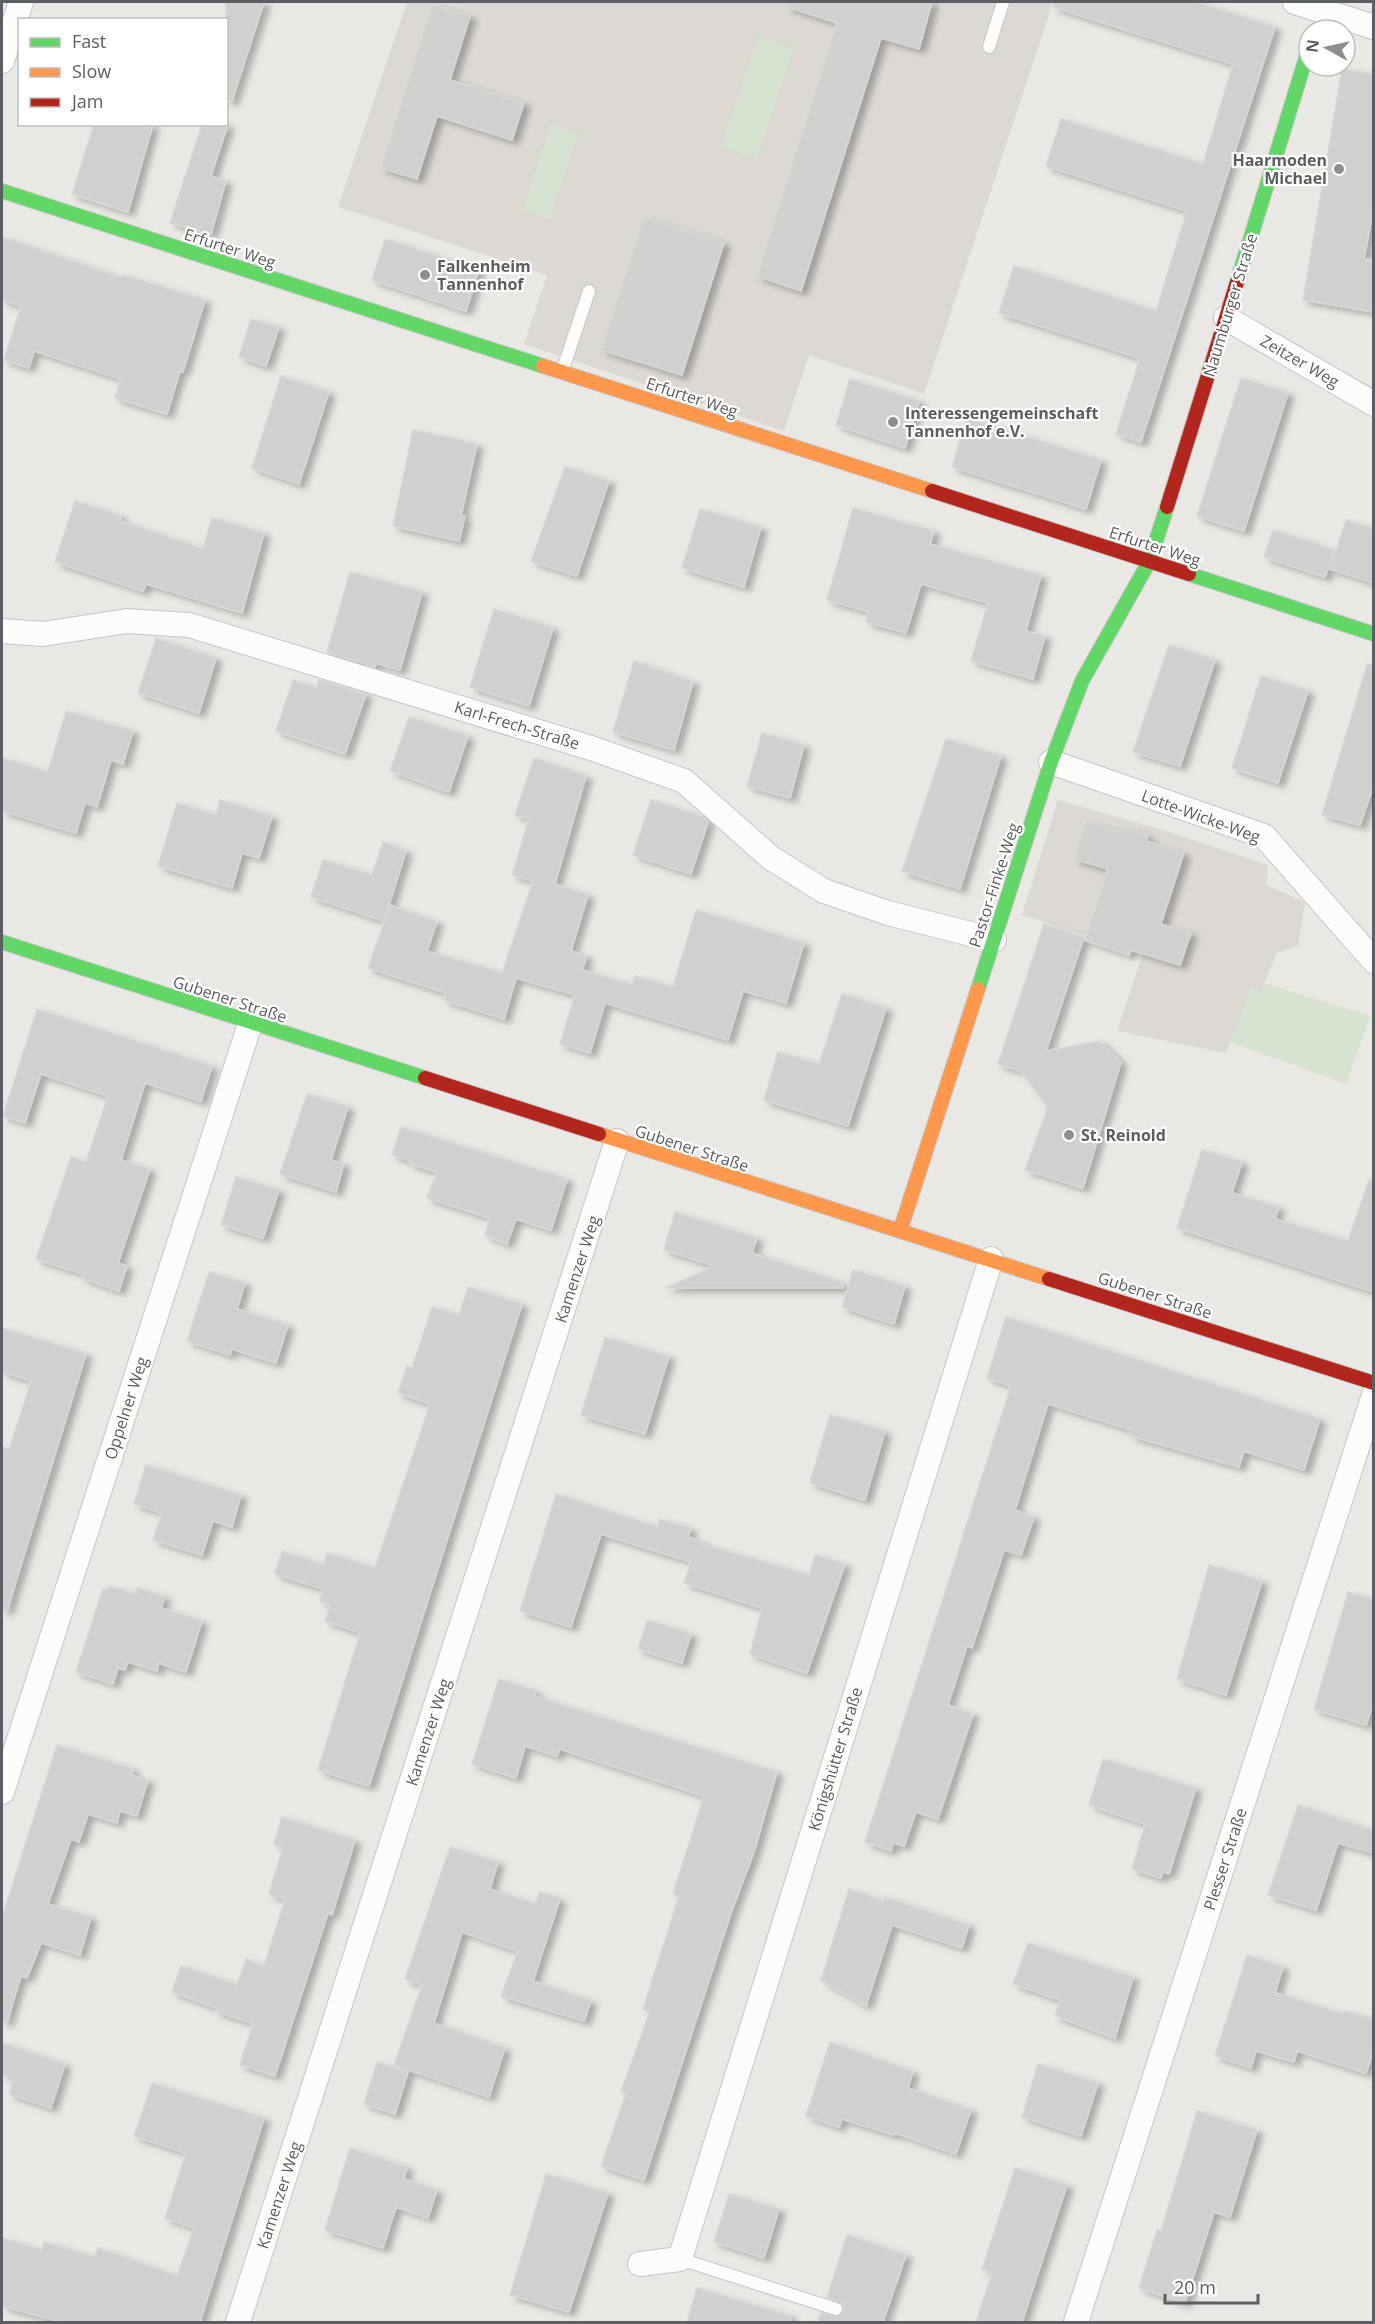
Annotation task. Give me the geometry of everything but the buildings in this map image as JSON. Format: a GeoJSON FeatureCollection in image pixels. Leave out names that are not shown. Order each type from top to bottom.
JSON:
{"type":"FeatureCollection","features":[{"type":"Feature","properties":{"kind":"street"},"geometry":{"type":"LineString","coordinates":[[2,61],[21,2]]}},
{"type":"Feature","properties":{"kind":"street"},"geometry":{"type":"LineString","coordinates":[[1295,2],[1319,14],[1374,27]]}},
{"type":"Feature","properties":{"kind":"street","name":"Naumburger Straße"},"geometry":{"type":"LineString","coordinates":[[1149,561],[1300,78]]}},
{"type":"Feature","properties":{"kind":"street","name":"Erfurter Weg"},"geometry":{"type":"LineString","coordinates":[[2,191],[1374,634]]}},
{"type":"Feature","properties":{"kind":"street","name":"Zeitzer Weg"},"geometry":{"type":"LineString","coordinates":[[1226,318],[1374,404]]}},
{"type":"Feature","properties":{"kind":"street","name":"Pastor-Finke-Weg"},"geometry":{"type":"LineString","coordinates":[[900,1231],[994,940],[1032,837],[1051,762],[1082,681],[1149,561]]}},
{"type":"Feature","properties":{"kind":"street","name":"Karl-Frech-Straße"},"geometry":{"type":"LineString","coordinates":[[2,631],[43,634],[127,621],[189,626],[583,746],[684,781],[771,858],[824,891],[888,913],[994,940]]}},
{"type":"Feature","properties":{"kind":"street","name":"Lotte-Wicke-Weg"},"geometry":{"type":"LineString","coordinates":[[1051,762],[1264,836],[1374,961]]}},
{"type":"Feature","properties":{"kind":"street","name":"Gubener Straße"},"geometry":{"type":"LineString","coordinates":[[2,942],[250,1024],[1374,1383]]}},
{"type":"Feature","properties":{"kind":"street","name":"Oppelner Weg"},"geometry":{"type":"LineString","coordinates":[[2,1792],[250,1024]]}},
{"type":"Feature","properties":{"kind":"street","name":"Kamenzer Weg"},"geometry":{"type":"LineString","coordinates":[[238,2322],[617,1141]]}},
{"type":"Feature","properties":{"kind":"street","name":"Königshütter Straße"},"geometry":{"type":"LineString","coordinates":[[680,2259],[991,1259]]}},
{"type":"Feature","properties":{"kind":"street","name":"Plesser Straße"},"geometry":{"type":"LineString","coordinates":[[1076,2322],[1374,1395]]}},
{"type":"Feature","properties":{"kind":"street"},"geometry":{"type":"LineString","coordinates":[[640,2264],[680,2259]]}},
{"type":"Feature","properties":{"kind":"lane"},"geometry":{"type":"LineString","coordinates":[[988,47],[1003,2]]}},
{"type":"Feature","properties":{"kind":"lane"},"geometry":{"type":"LineString","coordinates":[[562,373],[589,291]]}},
{"type":"Feature","properties":{"kind":"lane"},"geometry":{"type":"LineString","coordinates":[[680,2259],[836,2309]]}},
{"type":"Feature","properties":{"kind":"shaded area"},"geometry":{"type":"Polygon","coordinates":[[[407,2],[1053,2],[924,394],[809,355],[784,431],[524,344],[547,275],[338,207],[407,2]]]}},
{"type":"Feature","properties":{"kind":"shaded area"},"geometry":{"type":"Polygon","coordinates":[[[1058,800],[1170,832],[1268,865],[1266,885],[1305,902],[1298,946],[1277,953],[1261,991],[1252,988],[1226,1053],[1117,1031],[1143,954],[1131,950],[1129,955],[1085,940],[1085,935],[1022,915],[1058,800]]]}},
{"type":"Feature","properties":{"kind":"green space"},"geometry":{"type":"Polygon","coordinates":[[[758,37],[793,49],[757,159],[721,147],[758,37]]]}},
{"type":"Feature","properties":{"kind":"green space"},"geometry":{"type":"Polygon","coordinates":[[[551,124],[578,133],[549,219],[523,210],[551,124]]]}},
{"type":"Feature","properties":{"kind":"green space"},"geometry":{"type":"Polygon","coordinates":[[[1265,983],[1370,1016],[1346,1084],[1230,1042],[1252,988],[1261,991],[1265,983]]]}},
{"type":"Feature","properties":{"kind":"traffic: fast"},"geometry":{"type":"LineString","coordinates":[[1237,282],[1300,78]]}},
{"type":"Feature","properties":{"kind":"traffic: fast"},"geometry":{"type":"LineString","coordinates":[[2,191],[543,366]]}},
{"type":"Feature","properties":{"kind":"traffic: fast"},"geometry":{"type":"LineString","coordinates":[[978,989],[1051,762],[1082,681],[1149,562],[1167,507]]}},
{"type":"Feature","properties":{"kind":"traffic: fast"},"geometry":{"type":"LineString","coordinates":[[1189,574],[1374,634]]}},
{"type":"Feature","properties":{"kind":"traffic: fast"},"geometry":{"type":"LineString","coordinates":[[2,942],[425,1078]]}},
{"type":"Feature","properties":{"kind":"traffic: slow"},"geometry":{"type":"LineString","coordinates":[[543,366],[932,491]]}},
{"type":"Feature","properties":{"kind":"traffic: slow"},"geometry":{"type":"LineString","coordinates":[[900,1231],[978,989]]}},
{"type":"Feature","properties":{"kind":"traffic: slow"},"geometry":{"type":"LineString","coordinates":[[599,1134],[1049,1279]]}},
{"type":"Feature","properties":{"kind":"traffic: jam"},"geometry":{"type":"LineString","coordinates":[[1167,507],[1237,282]]}},
{"type":"Feature","properties":{"kind":"traffic: jam"},"geometry":{"type":"LineString","coordinates":[[932,491],[1189,574]]}},
{"type":"Feature","properties":{"kind":"traffic: jam"},"geometry":{"type":"LineString","coordinates":[[425,1078],[599,1134]]}},
{"type":"Feature","properties":{"kind":"traffic: jam"},"geometry":{"type":"LineString","coordinates":[[1049,1279],[1374,1383]]}},
{"type":"Feature","properties":{"kind":"place","name":"Haarmoden Michael"},"geometry":{"type":"Point","coordinates":[1339,169]}},
{"type":"Feature","properties":{"kind":"place","name":"Falkenheim Tannenhof"},"geometry":{"type":"Point","coordinates":[425,275]}},
{"type":"Feature","properties":{"kind":"place","name":"Interessengemeinschaft Tannenhof e.V."},"geometry":{"type":"Point","coordinates":[893,422]}},
{"type":"Feature","properties":{"kind":"place","name":"St. Reinold"},"geometry":{"type":"Point","coordinates":[1069,1135]}}]}
